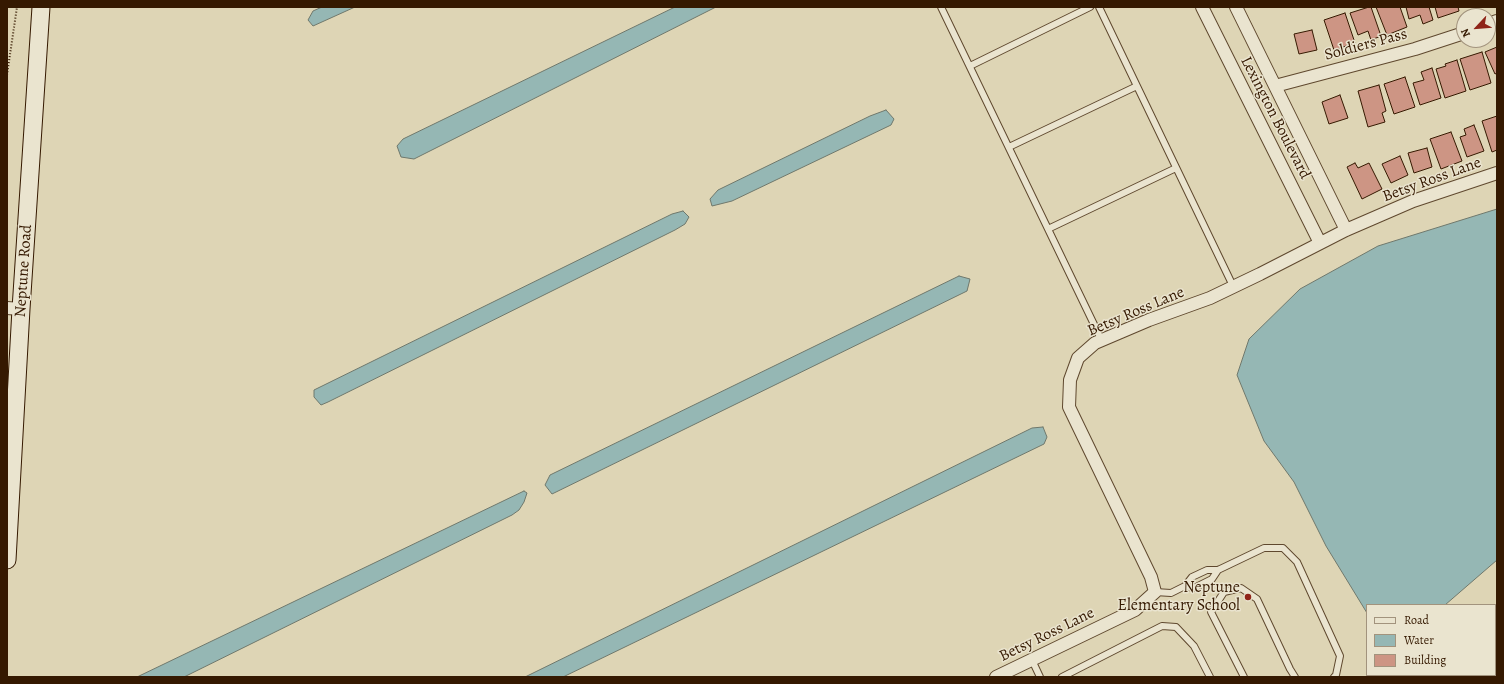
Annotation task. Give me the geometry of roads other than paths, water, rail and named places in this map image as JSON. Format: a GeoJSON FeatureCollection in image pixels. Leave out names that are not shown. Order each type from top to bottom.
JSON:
{"type":"FeatureCollection","features":[{"type":"Feature","properties":{"kind":"main road","name":"Neptune Road"},"geometry":{"type":"LineString","coordinates":[[7,560],[14,308],[41,7]]}},
{"type":"Feature","properties":{"kind":"street","name":"Lexington Boulevard"},"geometry":{"type":"LineString","coordinates":[[1202,7],[1320,243]]}},
{"type":"Feature","properties":{"kind":"street","name":"Lexington Boulevard"},"geometry":{"type":"LineString","coordinates":[[1236,7],[1346,230]]}},
{"type":"Feature","properties":{"kind":"street","name":"Soldiers Pass"},"geometry":{"type":"LineString","coordinates":[[1275,86],[1416,49],[1456,36]]}},
{"type":"Feature","properties":{"kind":"street","name":"Betsy Ross Lane"},"geometry":{"type":"LineString","coordinates":[[996,677],[1135,610],[1155,592],[1151,577],[1069,406],[1070,380],[1078,358],[1095,344],[1149,320],[1210,298],[1346,230],[1413,201],[1497,173]]}},
{"type":"Feature","properties":{"kind":"lane"},"geometry":{"type":"LineString","coordinates":[[941,7],[1102,341]]}},
{"type":"Feature","properties":{"kind":"lane"},"geometry":{"type":"LineString","coordinates":[[970,66],[1090,7]]}},
{"type":"Feature","properties":{"kind":"lane"},"geometry":{"type":"LineString","coordinates":[[1099,7],[1233,286]]}},
{"type":"Feature","properties":{"kind":"lane"},"geometry":{"type":"LineString","coordinates":[[1009,148],[1137,86]]}},
{"type":"Feature","properties":{"kind":"lane"},"geometry":{"type":"LineString","coordinates":[[1048,228],[1176,168]]}},
{"type":"Feature","properties":{"kind":"lane"},"geometry":{"type":"LineString","coordinates":[[1155,592],[1171,593],[1185,586],[1192,578],[1207,570],[1218,570],[1264,548],[1283,548],[1297,562],[1340,656],[1336,675],[1334,677]]}},
{"type":"Feature","properties":{"kind":"lane"},"geometry":{"type":"LineString","coordinates":[[1185,586],[1194,588],[1212,579],[1218,570]]}},
{"type":"Feature","properties":{"kind":"lane"},"geometry":{"type":"LineString","coordinates":[[1244,677],[1211,612],[1224,592],[1241,588],[1257,599],[1295,677]]}},
{"type":"Feature","properties":{"kind":"lane"},"geometry":{"type":"LineString","coordinates":[[1062,677],[1162,626],[1176,627],[1194,646],[1210,677]]}},
{"type":"Feature","properties":{"kind":"lane"},"geometry":{"type":"LineString","coordinates":[[1032,660],[1040,677]]}},
{"type":"Feature","properties":{"kind":"water"},"geometry":{"type":"Polygon","coordinates":[[[322,7],[355,7],[313,26],[308,20],[313,11],[322,7]]]}},
{"type":"Feature","properties":{"kind":"water"},"geometry":{"type":"Polygon","coordinates":[[[675,7],[716,7],[414,159],[401,157],[397,146],[403,139],[675,7]]]}},
{"type":"Feature","properties":{"kind":"water"},"geometry":{"type":"Polygon","coordinates":[[[886,110],[894,119],[891,125],[732,201],[712,206],[710,199],[718,190],[870,116],[886,110]]]}},
{"type":"Feature","properties":{"kind":"water"},"geometry":{"type":"Polygon","coordinates":[[[1497,209],[1497,560],[1446,604],[1366,604],[1366,611],[1326,546],[1294,482],[1264,441],[1237,375],[1249,339],[1300,289],[1378,246],[1497,209]]]}},
{"type":"Feature","properties":{"kind":"water"},"geometry":{"type":"Polygon","coordinates":[[[683,211],[689,217],[685,224],[675,230],[328,402],[321,405],[314,397],[314,390],[672,214],[683,211]]]}},
{"type":"Feature","properties":{"kind":"water"},"geometry":{"type":"Polygon","coordinates":[[[959,276],[970,279],[967,291],[552,494],[545,485],[550,475],[959,276]]]}},
{"type":"Feature","properties":{"kind":"water"},"geometry":{"type":"Polygon","coordinates":[[[1043,427],[1047,437],[1044,444],[563,677],[525,677],[1032,428],[1043,427]]]}},
{"type":"Feature","properties":{"kind":"water"},"geometry":{"type":"Polygon","coordinates":[[[524,491],[527,493],[524,502],[519,510],[512,515],[184,677],[137,677],[524,491]]]}},
{"type":"Feature","properties":{"kind":"place","name":"Neptune Elementary School"},"geometry":{"type":"Point","coordinates":[1248,597]}}]}
